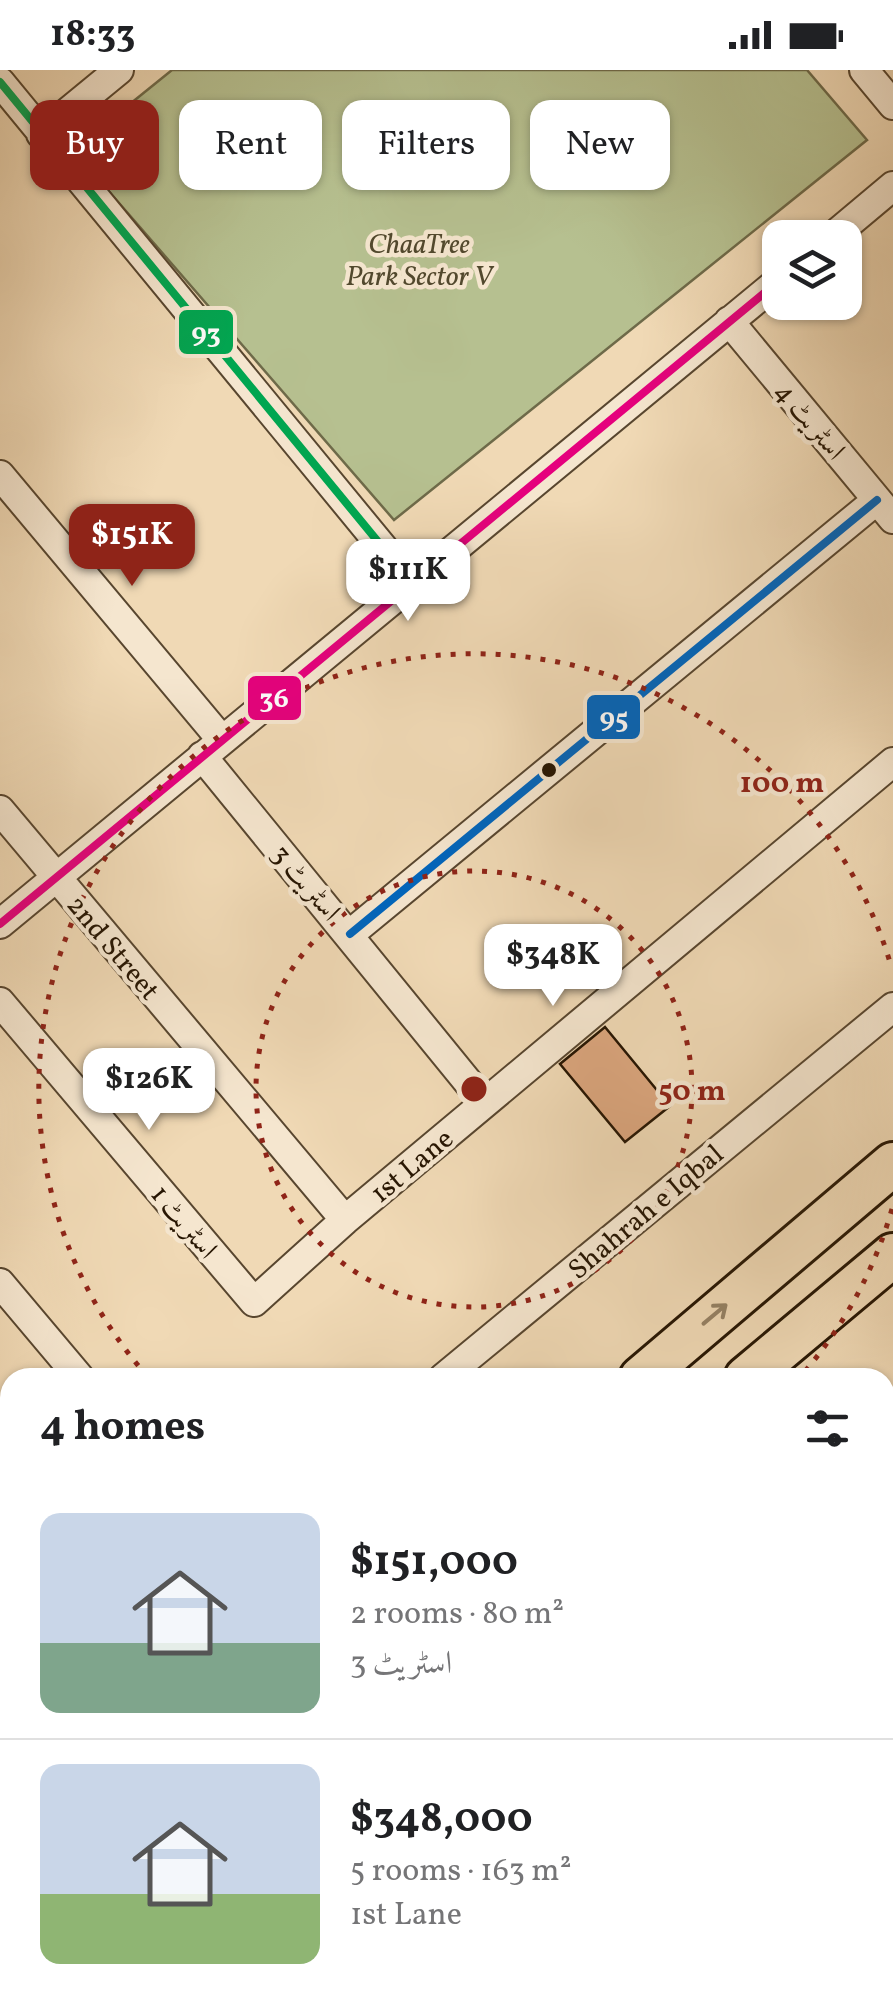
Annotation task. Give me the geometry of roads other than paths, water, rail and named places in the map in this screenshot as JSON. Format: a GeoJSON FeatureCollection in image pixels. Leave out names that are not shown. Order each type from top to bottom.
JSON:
{"type":"FeatureCollection","features":[{"type":"Feature","properties":{"kind":"main road"},"geometry":{"type":"LineString","coordinates":[[653,1368],[893,1164]]}},
{"type":"Feature","properties":{"kind":"main road"},"geometry":{"type":"LineString","coordinates":[[758,1368],[893,1255]]}},
{"type":"Feature","properties":{"kind":"street"},"geometry":{"type":"LineString","coordinates":[[82,100],[119,70]]}},
{"type":"Feature","properties":{"kind":"street"},"geometry":{"type":"LineString","coordinates":[[864,70],[893,105]]}},
{"type":"Feature","properties":{"kind":"street"},"geometry":{"type":"LineString","coordinates":[[0,82],[30,120]]}},
{"type":"Feature","properties":{"kind":"street"},"geometry":{"type":"LineString","coordinates":[[852,220],[893,186]]}},
{"type":"Feature","properties":{"kind":"street"},"geometry":{"type":"LineString","coordinates":[[87,190],[412,583]]}},
{"type":"Feature","properties":{"kind":"street"},"geometry":{"type":"LineString","coordinates":[[0,924],[762,295]]}},
{"type":"Feature","properties":{"kind":"street","name":"اسٹریٹ 4"},"geometry":{"type":"LineString","coordinates":[[729,322],[885,510]]}},
{"type":"Feature","properties":{"kind":"street","name":"اسٹریٹ 3"},"geometry":{"type":"LineString","coordinates":[[0,475],[350,934],[485,1103]]}},
{"type":"Feature","properties":{"kind":"street"},"geometry":{"type":"LineString","coordinates":[[350,934],[885,510]]}},
{"type":"Feature","properties":{"kind":"street","name":"1st Lane"},"geometry":{"type":"LineString","coordinates":[[254,1302],[345,1220],[893,762]]}},
{"type":"Feature","properties":{"kind":"street","name":"2nd Street"},"geometry":{"type":"LineString","coordinates":[[0,810],[345,1220]]}},
{"type":"Feature","properties":{"kind":"street","name":"اسٹریٹ 1"},"geometry":{"type":"LineString","coordinates":[[0,1002],[254,1302]]}},
{"type":"Feature","properties":{"kind":"street","name":"Shahrah e Iqbal"},"geometry":{"type":"LineString","coordinates":[[455,1368],[893,1006]]}},
{"type":"Feature","properties":{"kind":"street"},"geometry":{"type":"LineString","coordinates":[[0,1284],[68,1368]]}},
{"type":"Feature","properties":{"kind":"park label","name":"ChaaTree Park Sector V"},"geometry":{"type":"Point","coordinates":[419,259]}}]}
